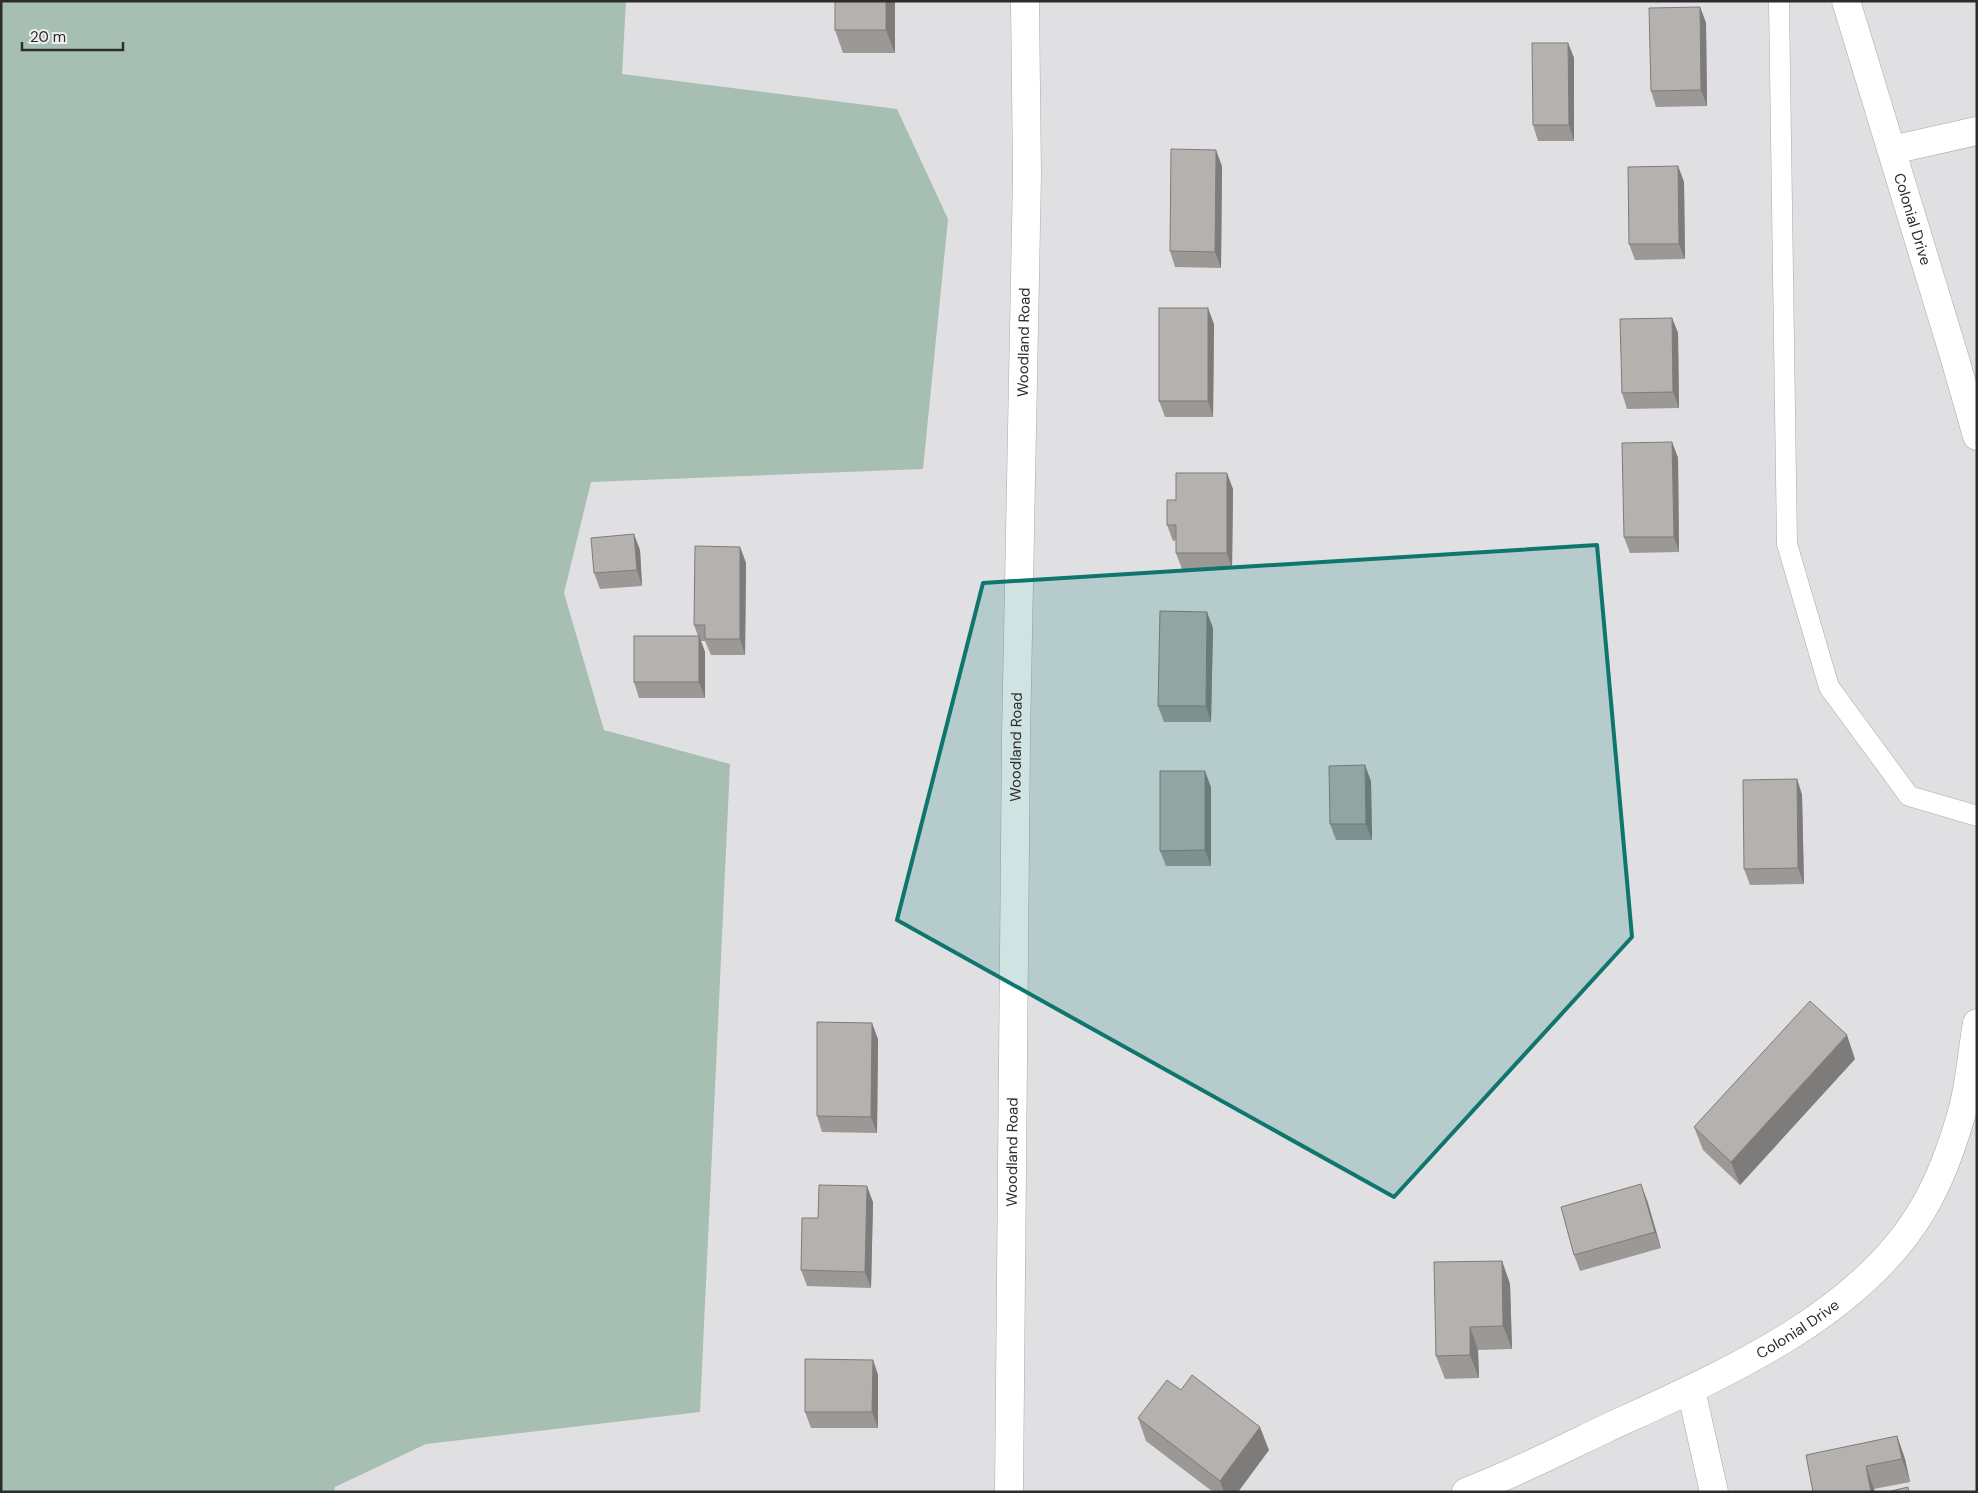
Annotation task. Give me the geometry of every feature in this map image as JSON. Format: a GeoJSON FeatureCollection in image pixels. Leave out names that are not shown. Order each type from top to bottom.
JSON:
{"type":"FeatureCollection","features":[{"type":"Feature","properties":{"kind":"street","name":"Woodland Road"},"geometry":{"type":"LineString","coordinates":[[1009,1492],[1016,728],[1028,175],[1025,1]]}},
{"type":"Feature","properties":{"kind":"street","name":"Colonial Drive"},"geometry":{"type":"LineString","coordinates":[[1846,1],[1977,436]]}},
{"type":"Feature","properties":{"kind":"street"},"geometry":{"type":"LineString","coordinates":[[1892,150],[1977,131]]}},
{"type":"Feature","properties":{"kind":"street","name":"Colonial Drive"},"geometry":{"type":"LineString","coordinates":[[1466,1492],[1691,1390],[1771,1346],[1839,1302],[1873,1271],[1901,1241],[1924,1207],[1943,1167],[1963,1111],[1977,1023]]}},
{"type":"Feature","properties":{"kind":"street"},"geometry":{"type":"LineString","coordinates":[[1691,1390],[1714,1492]]}},
{"type":"Feature","properties":{"kind":"lane"},"geometry":{"type":"LineString","coordinates":[[1779,1],[1787,544],[1829,686],[1909,796],[1977,816]]}},
{"type":"Feature","properties":{"kind":"highlighted area"},"geometry":{"type":"Polygon","coordinates":[[[1597,545],[1632,937],[1394,1197],[897,920],[983,583],[1597,545]]]}},
{"type":"Feature","properties":{"kind":"green space"},"geometry":{"type":"Polygon","coordinates":[[[1,1],[626,1],[622,74],[897,109],[948,219],[923,469],[591,482],[564,593],[604,730],[730,764],[700,1412],[426,1444],[335,1487],[334,1492],[1,1492],[1,1]]]}},
{"type":"Feature","properties":{"kind":"building"},"geometry":{"type":"Polygon","coordinates":[[[835,1],[886,1],[886,30],[835,30],[835,1]]]}},
{"type":"Feature","properties":{"kind":"building"},"geometry":{"type":"Polygon","coordinates":[[[1700,7],[1701,90],[1651,91],[1649,8],[1700,7]]]}},
{"type":"Feature","properties":{"kind":"building"},"geometry":{"type":"Polygon","coordinates":[[[1532,43],[1568,43],[1569,125],[1533,125],[1532,43]]]}},
{"type":"Feature","properties":{"kind":"building"},"geometry":{"type":"Polygon","coordinates":[[[1171,149],[1216,150],[1215,252],[1170,251],[1171,149]]]}},
{"type":"Feature","properties":{"kind":"building"},"geometry":{"type":"Polygon","coordinates":[[[1678,166],[1679,244],[1629,244],[1628,167],[1678,166]]]}},
{"type":"Feature","properties":{"kind":"building"},"geometry":{"type":"Polygon","coordinates":[[[1159,308],[1208,308],[1208,401],[1159,401],[1159,308]]]}},
{"type":"Feature","properties":{"kind":"building"},"geometry":{"type":"Polygon","coordinates":[[[1672,318],[1673,392],[1622,393],[1620,319],[1672,318]]]}},
{"type":"Feature","properties":{"kind":"building"},"geometry":{"type":"Polygon","coordinates":[[[1672,442],[1674,537],[1624,537],[1622,443],[1672,442]]]}},
{"type":"Feature","properties":{"kind":"building"},"geometry":{"type":"Polygon","coordinates":[[[1176,473],[1227,473],[1227,553],[1176,553],[1176,525],[1167,525],[1167,500],[1176,500],[1176,473]]]}},
{"type":"Feature","properties":{"kind":"building"},"geometry":{"type":"Polygon","coordinates":[[[634,534],[637,570],[594,573],[591,538],[634,534]]]}},
{"type":"Feature","properties":{"kind":"building"},"geometry":{"type":"Polygon","coordinates":[[[695,546],[740,547],[740,639],[705,639],[705,625],[694,625],[695,546]]]}},
{"type":"Feature","properties":{"kind":"building"},"geometry":{"type":"Polygon","coordinates":[[[1160,611],[1207,612],[1206,706],[1158,706],[1160,611]]]}},
{"type":"Feature","properties":{"kind":"building"},"geometry":{"type":"Polygon","coordinates":[[[634,636],[699,636],[699,682],[634,682],[634,636]]]}},
{"type":"Feature","properties":{"kind":"building"},"geometry":{"type":"Polygon","coordinates":[[[1365,765],[1366,824],[1330,824],[1329,766],[1365,765]]]}},
{"type":"Feature","properties":{"kind":"building"},"geometry":{"type":"Polygon","coordinates":[[[1160,771],[1205,771],[1205,850],[1160,851],[1160,771]]]}},
{"type":"Feature","properties":{"kind":"building"},"geometry":{"type":"Polygon","coordinates":[[[1797,779],[1798,868],[1744,869],[1743,780],[1797,779]]]}},
{"type":"Feature","properties":{"kind":"building"},"geometry":{"type":"Polygon","coordinates":[[[1810,1001],[1847,1035],[1731,1162],[1694,1127],[1810,1001]]]}},
{"type":"Feature","properties":{"kind":"building"},"geometry":{"type":"Polygon","coordinates":[[[817,1022],[872,1023],[871,1117],[817,1116],[817,1022]]]}},
{"type":"Feature","properties":{"kind":"building"},"geometry":{"type":"Polygon","coordinates":[[[1641,1184],[1655,1232],[1574,1255],[1561,1207],[1641,1184]]]}},
{"type":"Feature","properties":{"kind":"building"},"geometry":{"type":"Polygon","coordinates":[[[819,1185],[867,1186],[865,1272],[801,1270],[802,1218],[818,1218],[819,1185]]]}},
{"type":"Feature","properties":{"kind":"building"},"geometry":{"type":"Polygon","coordinates":[[[1502,1261],[1503,1326],[1470,1327],[1470,1355],[1436,1356],[1434,1262],[1502,1261]]]}},
{"type":"Feature","properties":{"kind":"building"},"geometry":{"type":"Polygon","coordinates":[[[805,1359],[873,1360],[872,1412],[805,1412],[805,1359]]]}},
{"type":"Feature","properties":{"kind":"building"},"geometry":{"type":"Polygon","coordinates":[[[1192,1375],[1260,1427],[1220,1481],[1138,1418],[1167,1380],[1181,1390],[1192,1375]]]}},
{"type":"Feature","properties":{"kind":"building"},"geometry":{"type":"Polygon","coordinates":[[[1897,1436],[1902,1459],[1866,1466],[1871,1492],[1813,1492],[1806,1455],[1897,1436]]]}},
{"type":"Feature","properties":{"kind":"building"},"geometry":{"type":"Polygon","coordinates":[[[1908,1487],[1909,1492],[1887,1492],[1908,1487]]]}}]}
